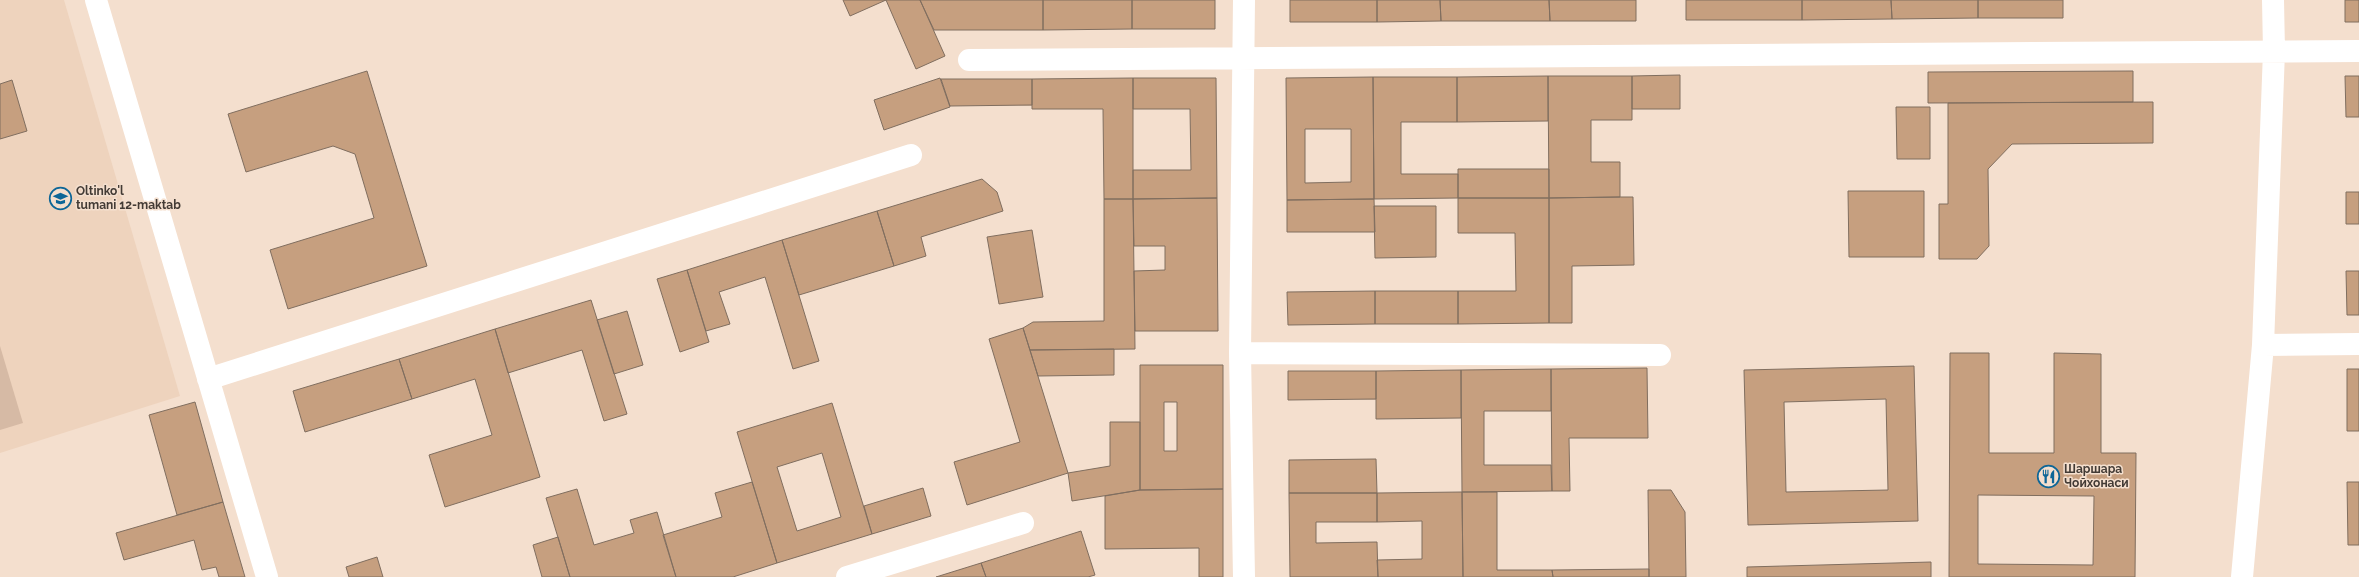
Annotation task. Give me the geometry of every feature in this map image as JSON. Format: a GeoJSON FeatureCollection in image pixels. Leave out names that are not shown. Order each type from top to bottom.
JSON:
{"type":"FeatureCollection","features":[{"type":"Feature","properties":{"kind":"street"},"geometry":{"type":"LineString","coordinates":[[96,0],[267,577]]}},
{"type":"Feature","properties":{"kind":"street"},"geometry":{"type":"LineString","coordinates":[[1244,0],[1245,58],[1240,353],[1244,577]]}},
{"type":"Feature","properties":{"kind":"street"},"geometry":{"type":"LineString","coordinates":[[2242,577],[2263,346],[2274,51],[2273,0]]}},
{"type":"Feature","properties":{"kind":"street"},"geometry":{"type":"LineString","coordinates":[[969,60],[2359,50]]}},
{"type":"Feature","properties":{"kind":"street"},"geometry":{"type":"LineString","coordinates":[[208,380],[911,155]]}},
{"type":"Feature","properties":{"kind":"street"},"geometry":{"type":"LineString","coordinates":[[2263,346],[2359,344]]}},
{"type":"Feature","properties":{"kind":"street"},"geometry":{"type":"LineString","coordinates":[[1240,353],[1660,355]]}},
{"type":"Feature","properties":{"kind":"street"},"geometry":{"type":"LineString","coordinates":[[847,577],[1023,523]]}},
{"type":"Feature","properties":{"kind":"shaded area","name":"Oltinko'l tumani 12-maktab"},"geometry":{"type":"Polygon","coordinates":[[[0,0],[64,0],[180,396],[0,453],[0,0]]]}},
{"type":"Feature","properties":{"kind":"shaded area"},"geometry":{"type":"Polygon","coordinates":[[[0,346],[23,423],[0,430],[0,346]]]}},
{"type":"Feature","properties":{"kind":"building"},"geometry":{"type":"Polygon","coordinates":[[[843,0],[886,0],[850,16],[843,0]]]}},
{"type":"Feature","properties":{"kind":"building"},"geometry":{"type":"Polygon","coordinates":[[[886,0],[920,0],[945,56],[916,69],[886,0]]]}},
{"type":"Feature","properties":{"kind":"building"},"geometry":{"type":"Polygon","coordinates":[[[920,0],[1043,0],[1043,30],[934,30],[920,0]]]}},
{"type":"Feature","properties":{"kind":"building"},"geometry":{"type":"Polygon","coordinates":[[[1043,0],[1132,0],[1132,29],[1043,30],[1043,0]]]}},
{"type":"Feature","properties":{"kind":"building"},"geometry":{"type":"Polygon","coordinates":[[[1132,0],[1215,0],[1215,29],[1132,29],[1132,0]]]}},
{"type":"Feature","properties":{"kind":"building"},"geometry":{"type":"Polygon","coordinates":[[[1290,0],[1377,0],[1377,22],[1290,22],[1290,0]]]}},
{"type":"Feature","properties":{"kind":"building"},"geometry":{"type":"Polygon","coordinates":[[[1377,0],[1440,0],[1441,21],[1377,22],[1377,0]]]}},
{"type":"Feature","properties":{"kind":"building"},"geometry":{"type":"Polygon","coordinates":[[[1440,0],[1549,0],[1550,21],[1441,21],[1440,0]]]}},
{"type":"Feature","properties":{"kind":"building"},"geometry":{"type":"Polygon","coordinates":[[[1549,0],[1636,0],[1636,21],[1550,21],[1549,0]]]}},
{"type":"Feature","properties":{"kind":"building"},"geometry":{"type":"Polygon","coordinates":[[[1686,0],[1802,0],[1802,20],[1686,20],[1686,0]]]}},
{"type":"Feature","properties":{"kind":"building"},"geometry":{"type":"Polygon","coordinates":[[[1802,0],[1891,0],[1892,19],[1802,20],[1802,0]]]}},
{"type":"Feature","properties":{"kind":"building"},"geometry":{"type":"Polygon","coordinates":[[[1891,0],[1978,0],[1978,18],[1892,19],[1891,0]]]}},
{"type":"Feature","properties":{"kind":"building"},"geometry":{"type":"Polygon","coordinates":[[[1978,0],[2063,0],[2063,18],[1978,18],[1978,0]]]}},
{"type":"Feature","properties":{"kind":"building"},"geometry":{"type":"Polygon","coordinates":[[[2345,0],[2359,0],[2359,22],[2345,22],[2345,0]]]}},
{"type":"Feature","properties":{"kind":"building"},"geometry":{"type":"Polygon","coordinates":[[[367,71],[427,266],[288,309],[270,250],[374,218],[355,154],[333,146],[246,172],[228,114],[367,71]]]}},
{"type":"Feature","properties":{"kind":"building"},"geometry":{"type":"Polygon","coordinates":[[[2133,71],[2133,102],[1928,103],[1928,72],[2133,71]]]}},
{"type":"Feature","properties":{"kind":"building"},"geometry":{"type":"Polygon","coordinates":[[[1680,75],[1680,109],[1632,109],[1632,76],[1680,75]]]}},
{"type":"Feature","properties":{"kind":"building"},"geometry":{"type":"Polygon","coordinates":[[[1548,76],[1548,121],[1457,122],[1457,77],[1548,76]]]}},
{"type":"Feature","properties":{"kind":"building"},"geometry":{"type":"Polygon","coordinates":[[[1548,76],[1632,76],[1632,120],[1591,120],[1591,162],[1620,162],[1620,197],[1549,198],[1548,76]]]}},
{"type":"Feature","properties":{"kind":"building"},"geometry":{"type":"Polygon","coordinates":[[[2345,76],[2359,76],[2359,117],[2346,117],[2345,76]]]}},
{"type":"Feature","properties":{"kind":"building"},"geometry":{"type":"Polygon","coordinates":[[[1373,77],[1374,199],[1287,200],[1286,78],[1373,77]],[[1305,129],[1305,183],[1351,182],[1351,129],[1305,129]]]}},
{"type":"Feature","properties":{"kind":"building"},"geometry":{"type":"Polygon","coordinates":[[[1373,77],[1457,77],[1457,122],[1401,122],[1401,174],[1458,174],[1458,198],[1374,199],[1373,77]]]}},
{"type":"Feature","properties":{"kind":"building"},"geometry":{"type":"Polygon","coordinates":[[[940,78],[950,107],[884,130],[874,100],[940,78]]]}},
{"type":"Feature","properties":{"kind":"building"},"geometry":{"type":"Polygon","coordinates":[[[1133,78],[1133,199],[1104,199],[1103,109],[1032,109],[1032,79],[1133,78]]]}},
{"type":"Feature","properties":{"kind":"building"},"geometry":{"type":"Polygon","coordinates":[[[1133,78],[1216,78],[1217,198],[1133,199],[1133,170],[1191,170],[1190,109],[1133,109],[1133,78]]]}},
{"type":"Feature","properties":{"kind":"building"},"geometry":{"type":"Polygon","coordinates":[[[941,79],[1032,79],[1032,105],[950,106],[941,79]]]}},
{"type":"Feature","properties":{"kind":"building"},"geometry":{"type":"Polygon","coordinates":[[[12,80],[27,131],[0,139],[0,84],[12,80]]]}},
{"type":"Feature","properties":{"kind":"building"},"geometry":{"type":"Polygon","coordinates":[[[2153,102],[2153,143],[2012,144],[1988,169],[1989,246],[1977,259],[1939,259],[1939,204],[1948,204],[1948,103],[2153,102]]]}},
{"type":"Feature","properties":{"kind":"building"},"geometry":{"type":"Polygon","coordinates":[[[1896,107],[1930,107],[1930,159],[1897,159],[1896,107]]]}},
{"type":"Feature","properties":{"kind":"building"},"geometry":{"type":"Polygon","coordinates":[[[1458,169],[1549,169],[1549,198],[1458,198],[1458,169]]]}},
{"type":"Feature","properties":{"kind":"building"},"geometry":{"type":"Polygon","coordinates":[[[982,179],[997,192],[1003,211],[921,237],[926,256],[894,266],[877,211],[982,179]]]}},
{"type":"Feature","properties":{"kind":"building"},"geometry":{"type":"Polygon","coordinates":[[[1848,191],[1924,191],[1924,257],[1849,257],[1848,191]]]}},
{"type":"Feature","properties":{"kind":"building"},"geometry":{"type":"Polygon","coordinates":[[[2346,192],[2359,192],[2359,224],[2346,224],[2346,192]]]}},
{"type":"Feature","properties":{"kind":"building"},"geometry":{"type":"Polygon","coordinates":[[[1633,197],[1634,265],[1572,266],[1572,323],[1549,323],[1549,198],[1633,197]]]}},
{"type":"Feature","properties":{"kind":"building"},"geometry":{"type":"Polygon","coordinates":[[[1217,198],[1218,331],[1135,331],[1134,271],[1165,270],[1165,246],[1134,246],[1133,199],[1217,198]]]}},
{"type":"Feature","properties":{"kind":"building"},"geometry":{"type":"Polygon","coordinates":[[[1458,198],[1549,198],[1549,323],[1458,324],[1458,291],[1516,291],[1515,233],[1458,233],[1458,198]]]}},
{"type":"Feature","properties":{"kind":"building"},"geometry":{"type":"Polygon","coordinates":[[[1104,199],[1133,199],[1135,349],[1030,350],[1023,328],[1033,322],[1104,321],[1104,199]]]}},
{"type":"Feature","properties":{"kind":"building"},"geometry":{"type":"Polygon","coordinates":[[[1374,199],[1375,232],[1287,232],[1287,200],[1374,199]]]}},
{"type":"Feature","properties":{"kind":"building"},"geometry":{"type":"Polygon","coordinates":[[[1374,206],[1436,206],[1436,257],[1375,258],[1374,206]]]}},
{"type":"Feature","properties":{"kind":"building"},"geometry":{"type":"Polygon","coordinates":[[[877,211],[894,266],[799,295],[782,240],[877,211]]]}},
{"type":"Feature","properties":{"kind":"building"},"geometry":{"type":"Polygon","coordinates":[[[1032,230],[1043,297],[999,304],[987,237],[1032,230]]]}},
{"type":"Feature","properties":{"kind":"building"},"geometry":{"type":"Polygon","coordinates":[[[782,240],[819,361],[793,369],[765,277],[719,292],[730,324],[706,331],[687,270],[782,240]]]}},
{"type":"Feature","properties":{"kind":"building"},"geometry":{"type":"Polygon","coordinates":[[[687,270],[709,342],[680,352],[657,279],[687,270]]]}},
{"type":"Feature","properties":{"kind":"building"},"geometry":{"type":"Polygon","coordinates":[[[2346,271],[2359,271],[2359,315],[2347,315],[2346,271]]]}},
{"type":"Feature","properties":{"kind":"building"},"geometry":{"type":"Polygon","coordinates":[[[1375,291],[1375,324],[1288,325],[1287,292],[1375,291]]]}},
{"type":"Feature","properties":{"kind":"building"},"geometry":{"type":"Polygon","coordinates":[[[1375,291],[1458,291],[1458,324],[1375,324],[1375,291]]]}},
{"type":"Feature","properties":{"kind":"building"},"geometry":{"type":"Polygon","coordinates":[[[591,300],[627,414],[604,421],[582,350],[508,373],[495,329],[591,300]]]}},
{"type":"Feature","properties":{"kind":"building"},"geometry":{"type":"Polygon","coordinates":[[[627,311],[643,365],[614,374],[597,320],[627,311]]]}},
{"type":"Feature","properties":{"kind":"building"},"geometry":{"type":"Polygon","coordinates":[[[1023,328],[1068,473],[967,505],[954,462],[1020,442],[989,339],[1023,328]]]}},
{"type":"Feature","properties":{"kind":"building"},"geometry":{"type":"Polygon","coordinates":[[[495,329],[540,477],[445,507],[429,455],[492,435],[475,379],[412,399],[399,359],[495,329]]]}},
{"type":"Feature","properties":{"kind":"building"},"geometry":{"type":"Polygon","coordinates":[[[1114,349],[1114,375],[1038,376],[1030,350],[1114,349]]]}},
{"type":"Feature","properties":{"kind":"building"},"geometry":{"type":"Polygon","coordinates":[[[1950,353],[1989,353],[1989,453],[2054,453],[2054,353],[2101,354],[2101,453],[2136,453],[2135,577],[1949,577],[1950,353]],[[1978,495],[1978,564],[2093,565],[2094,496],[1978,495]]]}},
{"type":"Feature","properties":{"kind":"building"},"geometry":{"type":"Polygon","coordinates":[[[399,359],[412,399],[305,432],[293,391],[399,359]]]}},
{"type":"Feature","properties":{"kind":"building"},"geometry":{"type":"Polygon","coordinates":[[[1140,365],[1223,365],[1223,489],[1140,490],[1140,365]],[[1164,402],[1164,451],[1177,451],[1177,402],[1164,402]]]}},
{"type":"Feature","properties":{"kind":"building"},"geometry":{"type":"Polygon","coordinates":[[[1914,366],[1918,521],[1748,525],[1744,370],[1914,366]],[[1886,399],[1784,402],[1786,492],[1888,490],[1886,399]]]}},
{"type":"Feature","properties":{"kind":"building"},"geometry":{"type":"Polygon","coordinates":[[[1647,368],[1648,438],[1569,438],[1570,491],[1552,491],[1551,369],[1647,368]]]}},
{"type":"Feature","properties":{"kind":"building"},"geometry":{"type":"Polygon","coordinates":[[[1551,369],[1551,411],[1484,411],[1484,465],[1551,465],[1552,491],[1462,492],[1461,370],[1551,369]]]}},
{"type":"Feature","properties":{"kind":"building"},"geometry":{"type":"Polygon","coordinates":[[[2347,369],[2359,369],[2359,431],[2347,431],[2347,369]]]}},
{"type":"Feature","properties":{"kind":"building"},"geometry":{"type":"Polygon","coordinates":[[[1461,370],[1461,418],[1376,419],[1376,371],[1461,370]]]}},
{"type":"Feature","properties":{"kind":"building"},"geometry":{"type":"Polygon","coordinates":[[[1288,371],[1376,371],[1376,399],[1288,400],[1288,371]]]}},
{"type":"Feature","properties":{"kind":"building"},"geometry":{"type":"Polygon","coordinates":[[[195,402],[223,502],[177,515],[149,415],[195,402]]]}},
{"type":"Feature","properties":{"kind":"building"},"geometry":{"type":"Polygon","coordinates":[[[832,403],[872,534],[777,563],[737,432],[832,403]],[[822,453],[777,467],[797,531],[841,517],[822,453]]]}},
{"type":"Feature","properties":{"kind":"building"},"geometry":{"type":"Polygon","coordinates":[[[1110,422],[1140,422],[1140,490],[1072,501],[1068,473],[1110,466],[1110,422]]]}},
{"type":"Feature","properties":{"kind":"building"},"geometry":{"type":"Polygon","coordinates":[[[1376,459],[1377,493],[1289,493],[1289,460],[1376,459]]]}},
{"type":"Feature","properties":{"kind":"building"},"geometry":{"type":"Polygon","coordinates":[[[752,482],[777,563],[733,577],[676,577],[663,535],[722,517],[715,493],[752,482]]]}},
{"type":"Feature","properties":{"kind":"building"},"geometry":{"type":"Polygon","coordinates":[[[2347,482],[2359,482],[2359,545],[2348,545],[2347,482]]]}},
{"type":"Feature","properties":{"kind":"building"},"geometry":{"type":"Polygon","coordinates":[[[923,488],[931,516],[872,534],[864,506],[923,488]]]}},
{"type":"Feature","properties":{"kind":"building"},"geometry":{"type":"Polygon","coordinates":[[[577,489],[594,545],[634,533],[630,520],[657,512],[676,577],[570,577],[546,498],[577,489]]]}},
{"type":"Feature","properties":{"kind":"building"},"geometry":{"type":"Polygon","coordinates":[[[1223,489],[1223,577],[1199,577],[1199,548],[1105,549],[1105,496],[1140,490],[1223,489]]]}},
{"type":"Feature","properties":{"kind":"building"},"geometry":{"type":"Polygon","coordinates":[[[1648,490],[1671,490],[1685,512],[1686,577],[1649,577],[1648,490]]]}},
{"type":"Feature","properties":{"kind":"building"},"geometry":{"type":"Polygon","coordinates":[[[1462,492],[1463,577],[1378,577],[1377,560],[1422,559],[1422,521],[1377,522],[1377,493],[1462,492]]]}},
{"type":"Feature","properties":{"kind":"building"},"geometry":{"type":"Polygon","coordinates":[[[1462,492],[1497,492],[1497,570],[1552,570],[1553,577],[1463,577],[1462,492]]]}},
{"type":"Feature","properties":{"kind":"building"},"geometry":{"type":"Polygon","coordinates":[[[1289,493],[1377,493],[1377,522],[1316,522],[1316,543],[1377,542],[1378,577],[1290,577],[1289,493]]]}},
{"type":"Feature","properties":{"kind":"building"},"geometry":{"type":"Polygon","coordinates":[[[223,502],[245,577],[219,577],[216,567],[202,570],[194,540],[124,560],[116,533],[223,502]]]}},
{"type":"Feature","properties":{"kind":"building"},"geometry":{"type":"Polygon","coordinates":[[[1081,531],[1095,575],[1088,577],[986,577],[981,563],[1081,531]]]}},
{"type":"Feature","properties":{"kind":"building"},"geometry":{"type":"Polygon","coordinates":[[[558,537],[570,577],[542,577],[533,545],[558,537]]]}},
{"type":"Feature","properties":{"kind":"building"},"geometry":{"type":"Polygon","coordinates":[[[377,557],[383,577],[349,577],[346,567],[377,557]]]}},
{"type":"Feature","properties":{"kind":"building"},"geometry":{"type":"Polygon","coordinates":[[[1931,562],[1931,577],[1747,577],[1747,567],[1931,562]]]}},
{"type":"Feature","properties":{"kind":"building"},"geometry":{"type":"Polygon","coordinates":[[[981,563],[986,577],[936,577],[981,563]]]}},
{"type":"Feature","properties":{"kind":"building"},"geometry":{"type":"Polygon","coordinates":[[[1649,569],[1649,577],[1553,577],[1552,570],[1649,569]]]}},
{"type":"Feature","properties":{"kind":"place","name":"Oltinko'l tumani 12-maktab"},"geometry":{"type":"Point","coordinates":[61,198]}},
{"type":"Feature","properties":{"kind":"place","name":"Шаршара Чойхонаси"},"geometry":{"type":"Point","coordinates":[2049,476]}}]}
